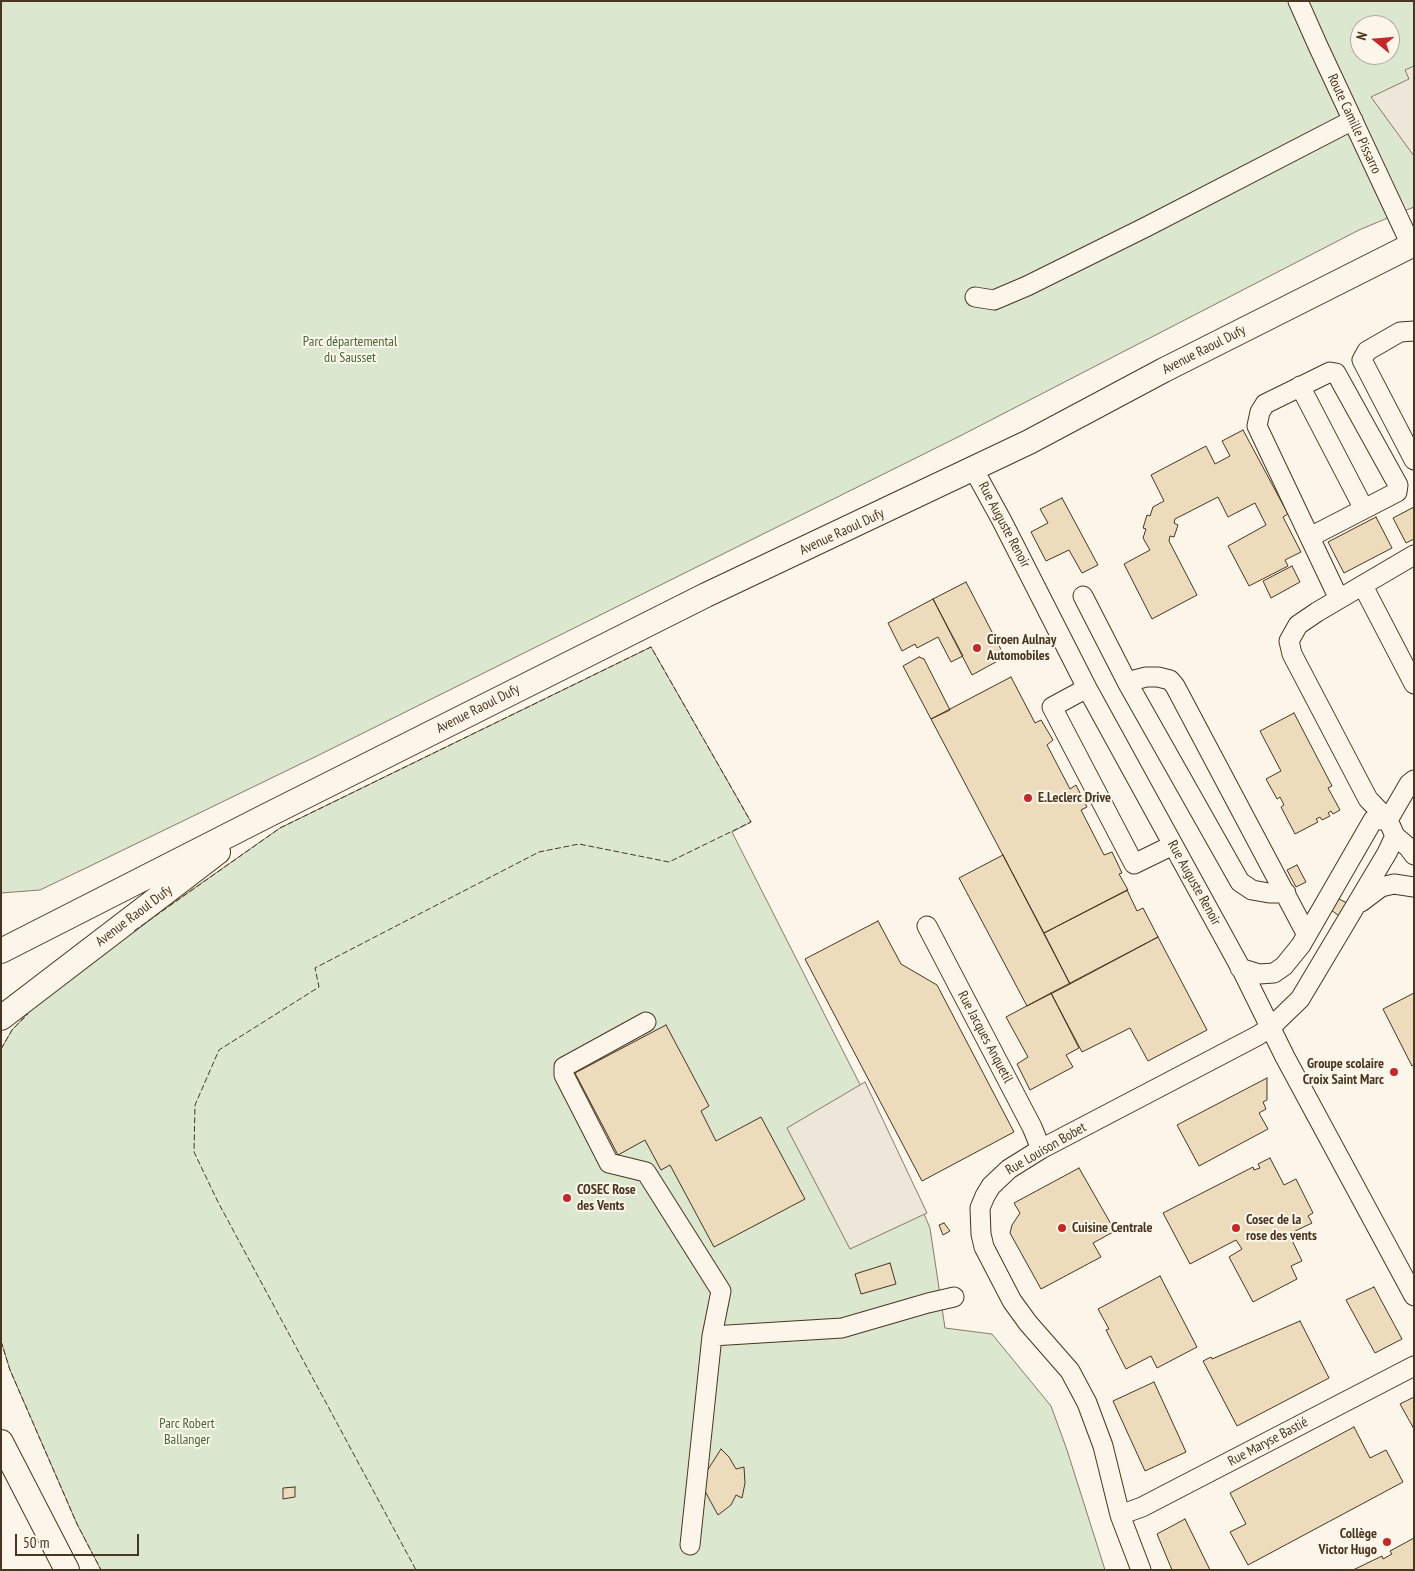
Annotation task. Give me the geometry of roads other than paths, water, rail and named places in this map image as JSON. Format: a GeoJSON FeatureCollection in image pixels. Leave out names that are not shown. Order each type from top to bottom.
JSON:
{"type":"FeatureCollection","features":[{"type":"Feature","properties":{"kind":"main road","name":"Avenue Raoul Dufy"},"geometry":{"type":"LineString","coordinates":[[1,951],[268,814],[706,595],[974,470],[1172,366],[1413,245]]}},
{"type":"Feature","properties":{"kind":"main road","name":"Avenue Raoul Dufy"},"geometry":{"type":"LineString","coordinates":[[1,1018],[268,814]]}},
{"type":"Feature","properties":{"kind":"main road"},"geometry":{"type":"LineString","coordinates":[[1,1442],[67,1570]]}},
{"type":"Feature","properties":{"kind":"street","name":"Route Camille Pissarro"},"geometry":{"type":"LineString","coordinates":[[1298,1],[1413,245]]}},
{"type":"Feature","properties":{"kind":"street"},"geometry":{"type":"LineString","coordinates":[[975,297],[994,300],[1027,286],[1353,120]]}},
{"type":"Feature","properties":{"kind":"street"},"geometry":{"type":"LineString","coordinates":[[1414,331],[1400,332],[1366,351],[1362,360],[1414,460]]}},
{"type":"Feature","properties":{"kind":"street"},"geometry":{"type":"LineString","coordinates":[[1310,537],[1397,492],[1398,485],[1336,373],[1330,372],[1265,404],[1260,412],[1257,426],[1339,599]]}},
{"type":"Feature","properties":{"kind":"street"},"geometry":{"type":"LineString","coordinates":[[1300,386],[1364,509]]}},
{"type":"Feature","properties":{"kind":"street","name":"Rue Auguste Renoir"},"geometry":{"type":"LineString","coordinates":[[974,470],[1087,688],[1240,968],[1284,1057],[1414,1296]]}},
{"type":"Feature","properties":{"kind":"street"},"geometry":{"type":"LineString","coordinates":[[1414,555],[1298,625],[1289,641],[1292,654],[1368,799],[1414,855]]}},
{"type":"Feature","properties":{"kind":"street"},"geometry":{"type":"LineString","coordinates":[[1363,586],[1414,684]]}},
{"type":"Feature","properties":{"kind":"street"},"geometry":{"type":"LineString","coordinates":[[1083,596],[1127,682],[1240,882],[1252,890],[1268,893],[1286,893]]}},
{"type":"Feature","properties":{"kind":"street"},"geometry":{"type":"LineString","coordinates":[[1127,682],[1146,677],[1158,677],[1170,680],[1175,686],[1307,935]]}},
{"type":"Feature","properties":{"kind":"street"},"geometry":{"type":"LineString","coordinates":[[1087,688],[1052,707],[1134,864],[1173,845]]}},
{"type":"Feature","properties":{"kind":"street","name":"Rue Louison Bobet"},"geometry":{"type":"LineString","coordinates":[[1142,1570],[1120,1515],[1103,1446],[1087,1403],[1070,1371],[1028,1323],[1012,1301],[984,1247],[981,1234],[980,1208],[991,1186],[1009,1169],[1041,1149],[1257,1036],[1270,1027],[1300,999],[1387,853],[1391,828],[1409,784],[1414,780]]}},
{"type":"Feature","properties":{"kind":"street"},"geometry":{"type":"LineString","coordinates":[[1240,968],[1259,974],[1274,973],[1284,966],[1294,956],[1307,935],[1373,820],[1391,828]]}},
{"type":"Feature","properties":{"kind":"street"},"geometry":{"type":"LineString","coordinates":[[1356,906],[1382,887],[1394,884],[1414,888]]}},
{"type":"Feature","properties":{"kind":"street","name":"Rue Jacques Anquetil"},"geometry":{"type":"LineString","coordinates":[[927,926],[1032,1127],[1041,1149]]}},
{"type":"Feature","properties":{"kind":"street"},"geometry":{"type":"LineString","coordinates":[[646,1022],[564,1067],[564,1075],[609,1163],[646,1172],[721,1291],[712,1336],[690,1545]]}},
{"type":"Feature","properties":{"kind":"street"},"geometry":{"type":"LineString","coordinates":[[712,1336],[842,1328],[928,1303],[954,1298]]}},
{"type":"Feature","properties":{"kind":"street","name":"Rue Maryse Bastié"},"geometry":{"type":"LineString","coordinates":[[1120,1515],[1142,1507],[1414,1366]]}},
{"type":"Feature","properties":{"kind":"place","name":"Ciroen Aulnay Automobiles"},"geometry":{"type":"Point","coordinates":[977,648]}},
{"type":"Feature","properties":{"kind":"place","name":"E.Leclerc Drive"},"geometry":{"type":"Point","coordinates":[1028,798]}},
{"type":"Feature","properties":{"kind":"place","name":"Groupe scolaire Croix Saint Marc"},"geometry":{"type":"Point","coordinates":[1394,1072]}},
{"type":"Feature","properties":{"kind":"place","name":"COSEC Rose des Vents"},"geometry":{"type":"Point","coordinates":[567,1198]}},
{"type":"Feature","properties":{"kind":"place","name":"Cuisine Centrale"},"geometry":{"type":"Point","coordinates":[1062,1228]}},
{"type":"Feature","properties":{"kind":"place","name":"Cosec de la rose des vents"},"geometry":{"type":"Point","coordinates":[1236,1228]}},
{"type":"Feature","properties":{"kind":"place","name":"Collège Victor Hugo"},"geometry":{"type":"Point","coordinates":[1387,1542]}},
{"type":"Feature","properties":{"kind":"park label","name":"Parc départemental du Sausset"},"geometry":{"type":"Point","coordinates":[350,350]}},
{"type":"Feature","properties":{"kind":"park label","name":"Parc Robert Ballanger"},"geometry":{"type":"Point","coordinates":[187,1432]}}]}
